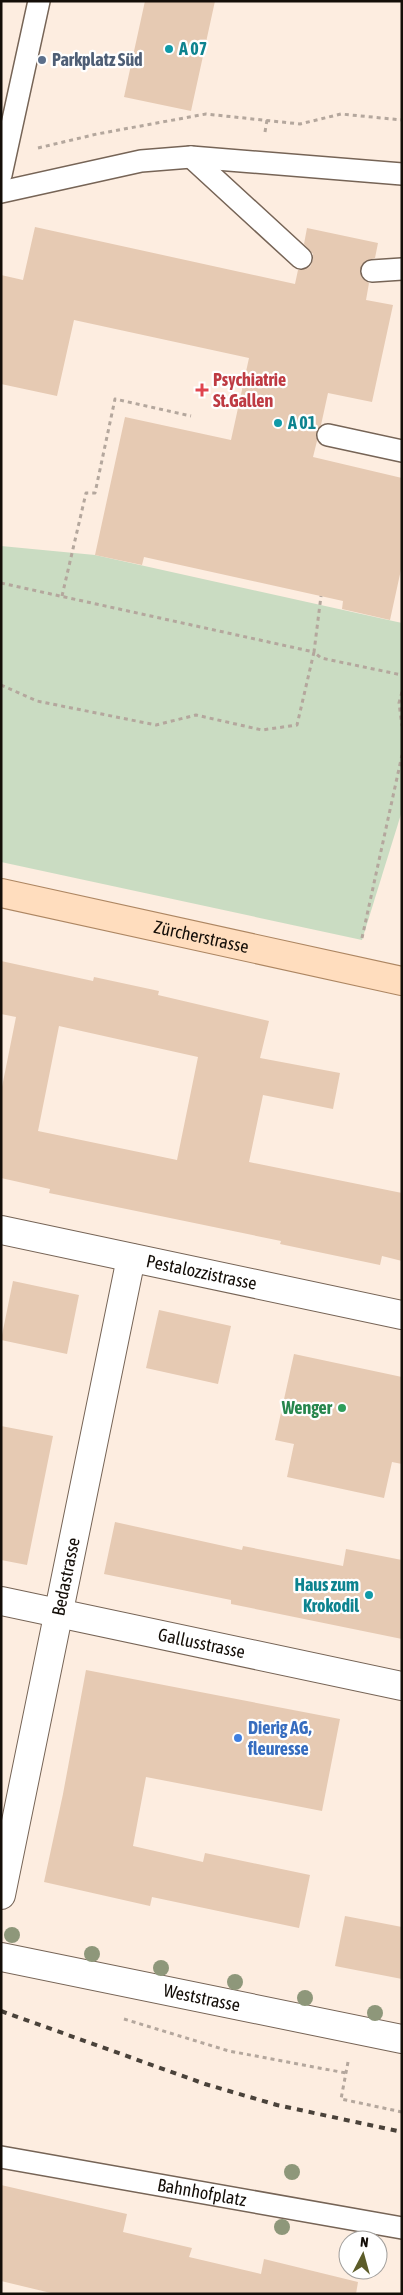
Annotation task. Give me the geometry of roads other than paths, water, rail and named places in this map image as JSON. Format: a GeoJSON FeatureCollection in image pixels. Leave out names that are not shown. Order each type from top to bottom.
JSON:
{"type":"FeatureCollection","features":[{"type":"Feature","properties":{"kind":"main road","name":"Zürcherstrasse"},"geometry":{"type":"LineString","coordinates":[[1,893],[402,981]]}},
{"type":"Feature","properties":{"kind":"street","name":"Pestalozzistrasse"},"geometry":{"type":"LineString","coordinates":[[1,1230],[402,1315]]}},
{"type":"Feature","properties":{"kind":"street","name":"Bedastrasse"},"geometry":{"type":"LineString","coordinates":[[1,1895],[131,1258]]}},
{"type":"Feature","properties":{"kind":"street","name":"Gallusstrasse"},"geometry":{"type":"LineString","coordinates":[[1,1601],[402,1686]]}},
{"type":"Feature","properties":{"kind":"street","name":"Weststrasse"},"geometry":{"type":"LineString","coordinates":[[1,1957],[402,2039]]}},
{"type":"Feature","properties":{"kind":"lane"},"geometry":{"type":"LineString","coordinates":[[1,175],[39,1]]}},
{"type":"Feature","properties":{"kind":"lane"},"geometry":{"type":"LineString","coordinates":[[191,157],[301,258]]}},
{"type":"Feature","properties":{"kind":"lane"},"geometry":{"type":"LineString","coordinates":[[1,192],[141,161],[191,157],[402,174]]}},
{"type":"Feature","properties":{"kind":"lane"},"geometry":{"type":"LineString","coordinates":[[372,271],[402,269]]}},
{"type":"Feature","properties":{"kind":"lane"},"geometry":{"type":"LineString","coordinates":[[328,435],[402,451]]}},
{"type":"Feature","properties":{"kind":"lane","name":"Bahnhofplatz"},"geometry":{"type":"LineString","coordinates":[[1,2157],[402,2228]]}},
{"type":"Feature","properties":{"kind":"railway"},"geometry":{"type":"LineString","coordinates":[[1,2011],[205,2084],[277,2105],[402,2132]]}},
{"type":"Feature","properties":{"kind":"place","name":"A 07"},"geometry":{"type":"Point","coordinates":[169,49]}},
{"type":"Feature","properties":{"kind":"place","name":"Parkplatz Süd"},"geometry":{"type":"Point","coordinates":[42,60]}},
{"type":"Feature","properties":{"kind":"place","name":"Psychiatrie St.Gallen"},"geometry":{"type":"Point","coordinates":[202,390]}},
{"type":"Feature","properties":{"kind":"place","name":"A 01"},"geometry":{"type":"Point","coordinates":[278,423]}},
{"type":"Feature","properties":{"kind":"place","name":"Wenger"},"geometry":{"type":"Point","coordinates":[342,1408]}},
{"type":"Feature","properties":{"kind":"place","name":"Haus zum Krokodil"},"geometry":{"type":"Point","coordinates":[369,1595]}},
{"type":"Feature","properties":{"kind":"place","name":"Dierig AG, fleuresse"},"geometry":{"type":"Point","coordinates":[238,1738]}}]}
